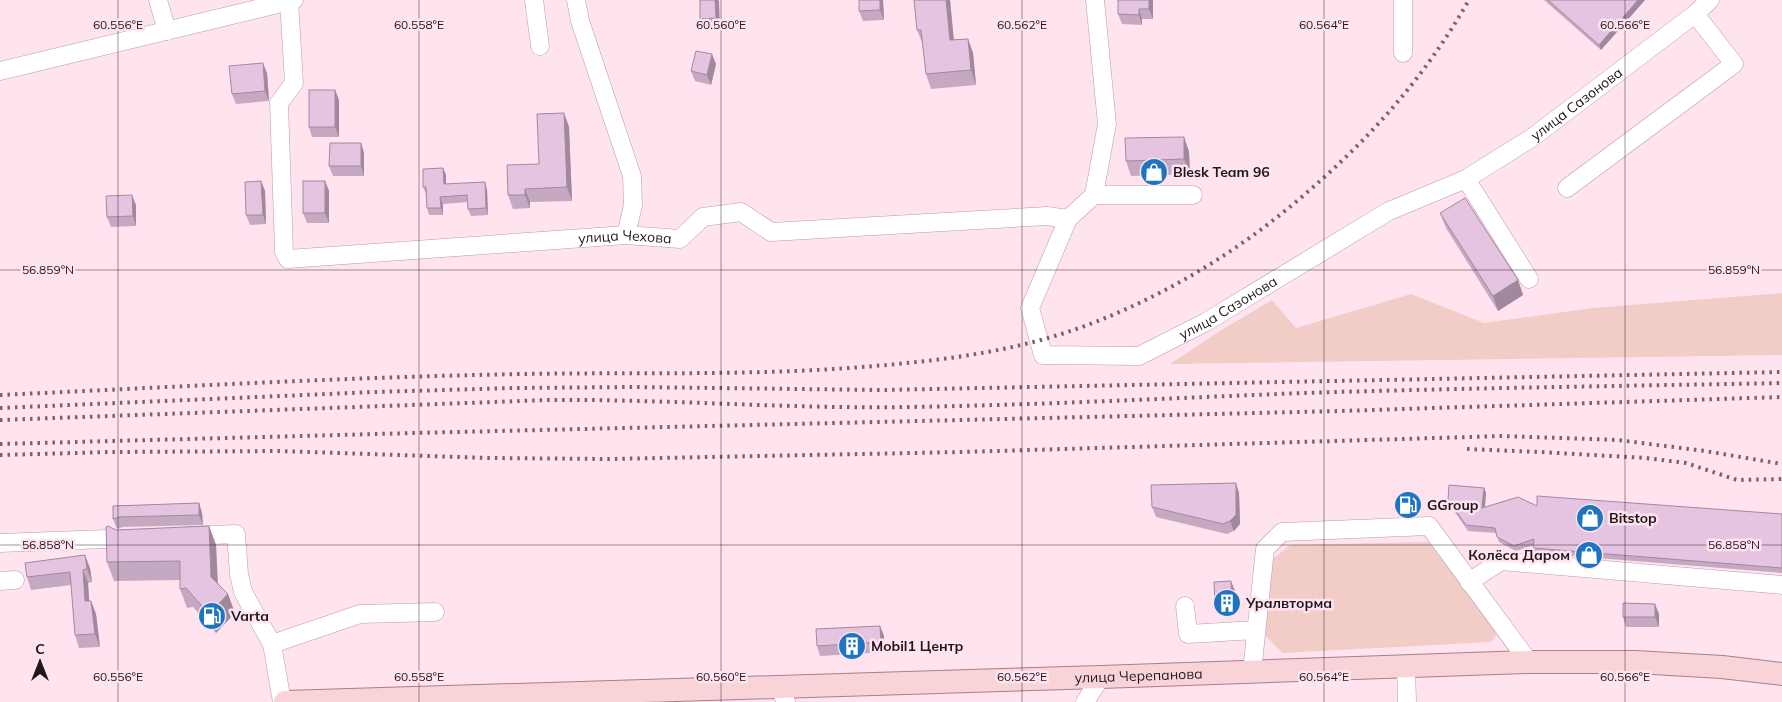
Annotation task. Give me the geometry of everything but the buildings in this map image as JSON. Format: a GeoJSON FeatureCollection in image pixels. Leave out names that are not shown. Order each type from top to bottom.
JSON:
{"type":"FeatureCollection","features":[{"type":"Feature","properties":{"kind":"main road","name":"улица Черепанова"},"geometry":{"type":"LineString","coordinates":[[284,702],[782,694],[1101,677],[1529,662],[1635,662],[1722,667],[1782,674]]}},
{"type":"Feature","properties":{"kind":"street"},"geometry":{"type":"LineString","coordinates":[[158,0],[167,31]]}},
{"type":"Feature","properties":{"kind":"street"},"geometry":{"type":"LineString","coordinates":[[534,0],[540,46]]}},
{"type":"Feature","properties":{"kind":"street"},"geometry":{"type":"LineString","coordinates":[[576,0],[580,21],[632,176],[633,205],[626,235]]}},
{"type":"Feature","properties":{"kind":"street"},"geometry":{"type":"LineString","coordinates":[[1095,0],[1107,124],[1094,195],[1194,195]]}},
{"type":"Feature","properties":{"kind":"street"},"geometry":{"type":"LineString","coordinates":[[1403,0],[1403,53]]}},
{"type":"Feature","properties":{"kind":"street","name":"улица Сазонова"},"geometry":{"type":"LineString","coordinates":[[1094,195],[1068,219],[1030,308],[1043,356],[1139,356],[1206,322],[1389,211],[1466,179],[1533,137],[1695,14],[1710,0]]}},
{"type":"Feature","properties":{"kind":"street"},"geometry":{"type":"LineString","coordinates":[[0,71],[292,1]]}},
{"type":"Feature","properties":{"kind":"street","name":"улица Чехова"},"geometry":{"type":"LineString","coordinates":[[292,1],[294,83],[278,103],[284,252],[288,260],[626,235],[680,239],[703,217],[741,212],[771,232],[1047,216],[1068,219]]}},
{"type":"Feature","properties":{"kind":"street"},"geometry":{"type":"LineString","coordinates":[[1567,188],[1734,64],[1695,14]]}},
{"type":"Feature","properties":{"kind":"street"},"geometry":{"type":"LineString","coordinates":[[1466,179],[1529,279]]}},
{"type":"Feature","properties":{"kind":"street"},"geometry":{"type":"LineString","coordinates":[[1252,672],[1265,549],[1282,532],[1429,526],[1529,662]]}},
{"type":"Feature","properties":{"kind":"street"},"geometry":{"type":"LineString","coordinates":[[170,536],[236,534],[239,574],[243,592],[272,644],[284,702]]}},
{"type":"Feature","properties":{"kind":"street"},"geometry":{"type":"LineString","coordinates":[[0,543],[106,539]]}},
{"type":"Feature","properties":{"kind":"street"},"geometry":{"type":"LineString","coordinates":[[1469,582],[1501,561],[1782,585]]}},
{"type":"Feature","properties":{"kind":"street"},"geometry":{"type":"LineString","coordinates":[[1185,606],[1188,634],[1256,630]]}},
{"type":"Feature","properties":{"kind":"street"},"geometry":{"type":"LineString","coordinates":[[272,644],[360,614],[436,612]]}},
{"type":"Feature","properties":{"kind":"street"},"geometry":{"type":"LineString","coordinates":[[1406,667],[1406,702]]}},
{"type":"Feature","properties":{"kind":"street"},"geometry":{"type":"LineString","coordinates":[[1084,702],[1101,677]]}},
{"type":"Feature","properties":{"kind":"shaded area"},"geometry":{"type":"Polygon","coordinates":[[[1782,293],[1782,355],[1170,364],[1272,300],[1296,328],[1411,294],[1484,323],[1593,308],[1782,293]]]}},
{"type":"Feature","properties":{"kind":"shaded area"},"geometry":{"type":"Polygon","coordinates":[[[1428,542],[1494,626],[1496,636],[1491,642],[1282,653],[1265,635],[1273,559],[1290,545],[1428,542]]]}},
{"type":"Feature","properties":{"kind":"railway"},"geometry":{"type":"LineString","coordinates":[[0,395],[392,377],[735,373],[820,370],[891,365],[949,358],[1034,342],[1090,324],[1146,300],[1199,271],[1273,220],[1347,156],[1392,108],[1433,57],[1469,0]]}},
{"type":"Feature","properties":{"kind":"railway"},"geometry":{"type":"LineString","coordinates":[[0,408],[514,388],[634,387],[881,390],[1782,372]]}},
{"type":"Feature","properties":{"kind":"railway"},"geometry":{"type":"LineString","coordinates":[[0,420],[548,400],[818,407],[908,407],[1364,391],[1782,383]]}},
{"type":"Feature","properties":{"kind":"railway"},"geometry":{"type":"LineString","coordinates":[[0,444],[1340,411],[1782,397]]}},
{"type":"Feature","properties":{"kind":"railway"},"geometry":{"type":"LineString","coordinates":[[0,455],[281,451],[489,458],[609,459],[962,452],[1503,436],[1618,440],[1705,451],[1782,464]]}},
{"type":"Feature","properties":{"kind":"railway"},"geometry":{"type":"LineString","coordinates":[[1467,449],[1646,458],[1686,463],[1737,480],[1782,479]]}},
{"type":"Feature","properties":{"kind":"place","name":"Blesk Team 96"},"geometry":{"type":"Point","coordinates":[1154,172]}},
{"type":"Feature","properties":{"kind":"place","name":"GGroup"},"geometry":{"type":"Point","coordinates":[1408,505]}},
{"type":"Feature","properties":{"kind":"place","name":"Bitstop"},"geometry":{"type":"Point","coordinates":[1590,518]}},
{"type":"Feature","properties":{"kind":"place","name":"Колёса Даром"},"geometry":{"type":"Point","coordinates":[1589,555]}},
{"type":"Feature","properties":{"kind":"place","name":"Уралвторма"},"geometry":{"type":"Point","coordinates":[1227,603]}},
{"type":"Feature","properties":{"kind":"place","name":"Varta"},"geometry":{"type":"Point","coordinates":[212,616]}},
{"type":"Feature","properties":{"kind":"place","name":"Mobil1 Центр"},"geometry":{"type":"Point","coordinates":[852,646]}}]}
